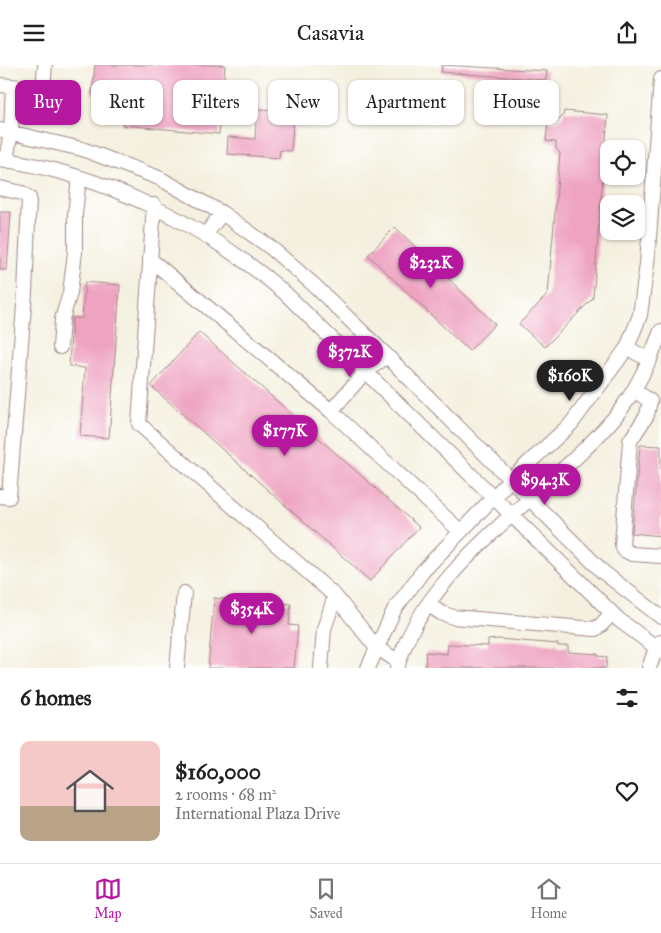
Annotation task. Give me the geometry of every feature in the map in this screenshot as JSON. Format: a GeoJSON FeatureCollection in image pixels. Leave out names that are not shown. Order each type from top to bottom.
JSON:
{"type":"FeatureCollection","features":[{"type":"Feature","properties":{"kind":"street"},"geometry":{"type":"LineString","coordinates":[[45,65],[43,89],[6,86],[3,159],[79,177],[154,205],[206,234],[254,267],[278,288],[492,499],[612,613],[659,647],[649,668]]}},
{"type":"Feature","properties":{"kind":"street"},"geometry":{"type":"LineString","coordinates":[[368,668],[394,611],[423,571],[510,480],[543,452],[570,424],[626,348],[640,315],[647,264],[657,175],[661,79]]}},
{"type":"Feature","properties":{"kind":"street"},"geometry":{"type":"LineString","coordinates":[[5,131],[76,147],[159,177],[222,213],[281,256],[387,356],[603,572],[661,617]]}},
{"type":"Feature","properties":{"kind":"street"},"geometry":{"type":"LineString","coordinates":[[60,347],[62,319],[70,293],[75,252],[75,215],[79,177]]}},
{"type":"Feature","properties":{"kind":"street"},"geometry":{"type":"LineString","coordinates":[[0,188],[22,193],[29,199],[25,293],[9,497],[0,496]]}},
{"type":"Feature","properties":{"kind":"street"},"geometry":{"type":"LineString","coordinates":[[154,205],[139,424],[335,596],[376,647],[398,665],[407,639],[429,605],[460,566],[531,500],[614,418],[634,390],[650,360],[661,331]]}},
{"type":"Feature","properties":{"kind":"street"},"geometry":{"type":"LineString","coordinates":[[206,234],[222,213]]}},
{"type":"Feature","properties":{"kind":"street"},"geometry":{"type":"LineString","coordinates":[[150,259],[331,411],[460,531]]}},
{"type":"Feature","properties":{"kind":"street"},"geometry":{"type":"LineString","coordinates":[[626,348],[650,360]]}},
{"type":"Feature","properties":{"kind":"street"},"geometry":{"type":"LineString","coordinates":[[331,411],[365,373],[387,356]]}},
{"type":"Feature","properties":{"kind":"street"},"geometry":{"type":"LineString","coordinates":[[634,390],[656,402],[630,441],[622,543],[624,551],[632,554],[661,556]]}},
{"type":"Feature","properties":{"kind":"street"},"geometry":{"type":"LineString","coordinates":[[177,668],[184,593]]}},
{"type":"Feature","properties":{"kind":"street"},"geometry":{"type":"LineString","coordinates":[[321,668],[324,629],[335,596]]}},
{"type":"Feature","properties":{"kind":"street"},"geometry":{"type":"LineString","coordinates":[[429,605],[441,613],[454,617],[594,629],[612,613]]}},
{"type":"Feature","properties":{"kind":"building"},"geometry":{"type":"Polygon","coordinates":[[[95,65],[225,65],[224,80],[173,80],[173,125],[220,125],[219,134],[122,125],[163,125],[163,80],[93,80],[95,65]]]}},
{"type":"Feature","properties":{"kind":"building"},"geometry":{"type":"Polygon","coordinates":[[[442,65],[547,71],[546,80],[441,72],[442,65]]]}},
{"type":"Feature","properties":{"kind":"building"},"geometry":{"type":"Polygon","coordinates":[[[258,109],[268,110],[268,125],[293,125],[291,151],[280,150],[279,158],[227,154],[228,137],[255,139],[256,125],[258,125],[258,109]]]}},
{"type":"Feature","properties":{"kind":"building"},"geometry":{"type":"Polygon","coordinates":[[[564,111],[608,115],[606,140],[600,140],[600,185],[602,185],[593,298],[545,347],[519,324],[548,294],[560,153],[556,148],[556,142],[546,141],[548,125],[559,125],[559,120],[563,116],[564,111]]]}},
{"type":"Feature","properties":{"kind":"building"},"geometry":{"type":"Polygon","coordinates":[[[0,212],[11,212],[7,270],[0,270],[0,212]]]}},
{"type":"Feature","properties":{"kind":"building"},"geometry":{"type":"Polygon","coordinates":[[[395,227],[495,324],[469,351],[368,255],[395,227]]]}},
{"type":"Feature","properties":{"kind":"building"},"geometry":{"type":"Polygon","coordinates":[[[85,282],[120,285],[109,438],[80,436],[85,368],[69,366],[72,318],[82,318],[85,282]]]}},
{"type":"Feature","properties":{"kind":"building"},"geometry":{"type":"Polygon","coordinates":[[[199,332],[419,527],[370,581],[151,386],[199,332]]]}},
{"type":"Feature","properties":{"kind":"building"},"geometry":{"type":"Polygon","coordinates":[[[640,445],[661,446],[661,536],[632,533],[640,445]]]}},
{"type":"Feature","properties":{"kind":"building"},"geometry":{"type":"Polygon","coordinates":[[[214,598],[291,604],[289,625],[298,626],[294,668],[208,668],[214,598]]]}},
{"type":"Feature","properties":{"kind":"building"},"geometry":{"type":"Polygon","coordinates":[[[498,639],[558,644],[558,646],[568,646],[568,652],[598,654],[598,656],[607,657],[606,668],[425,668],[426,652],[447,654],[448,644],[488,646],[488,640],[498,639]]]}}]}
